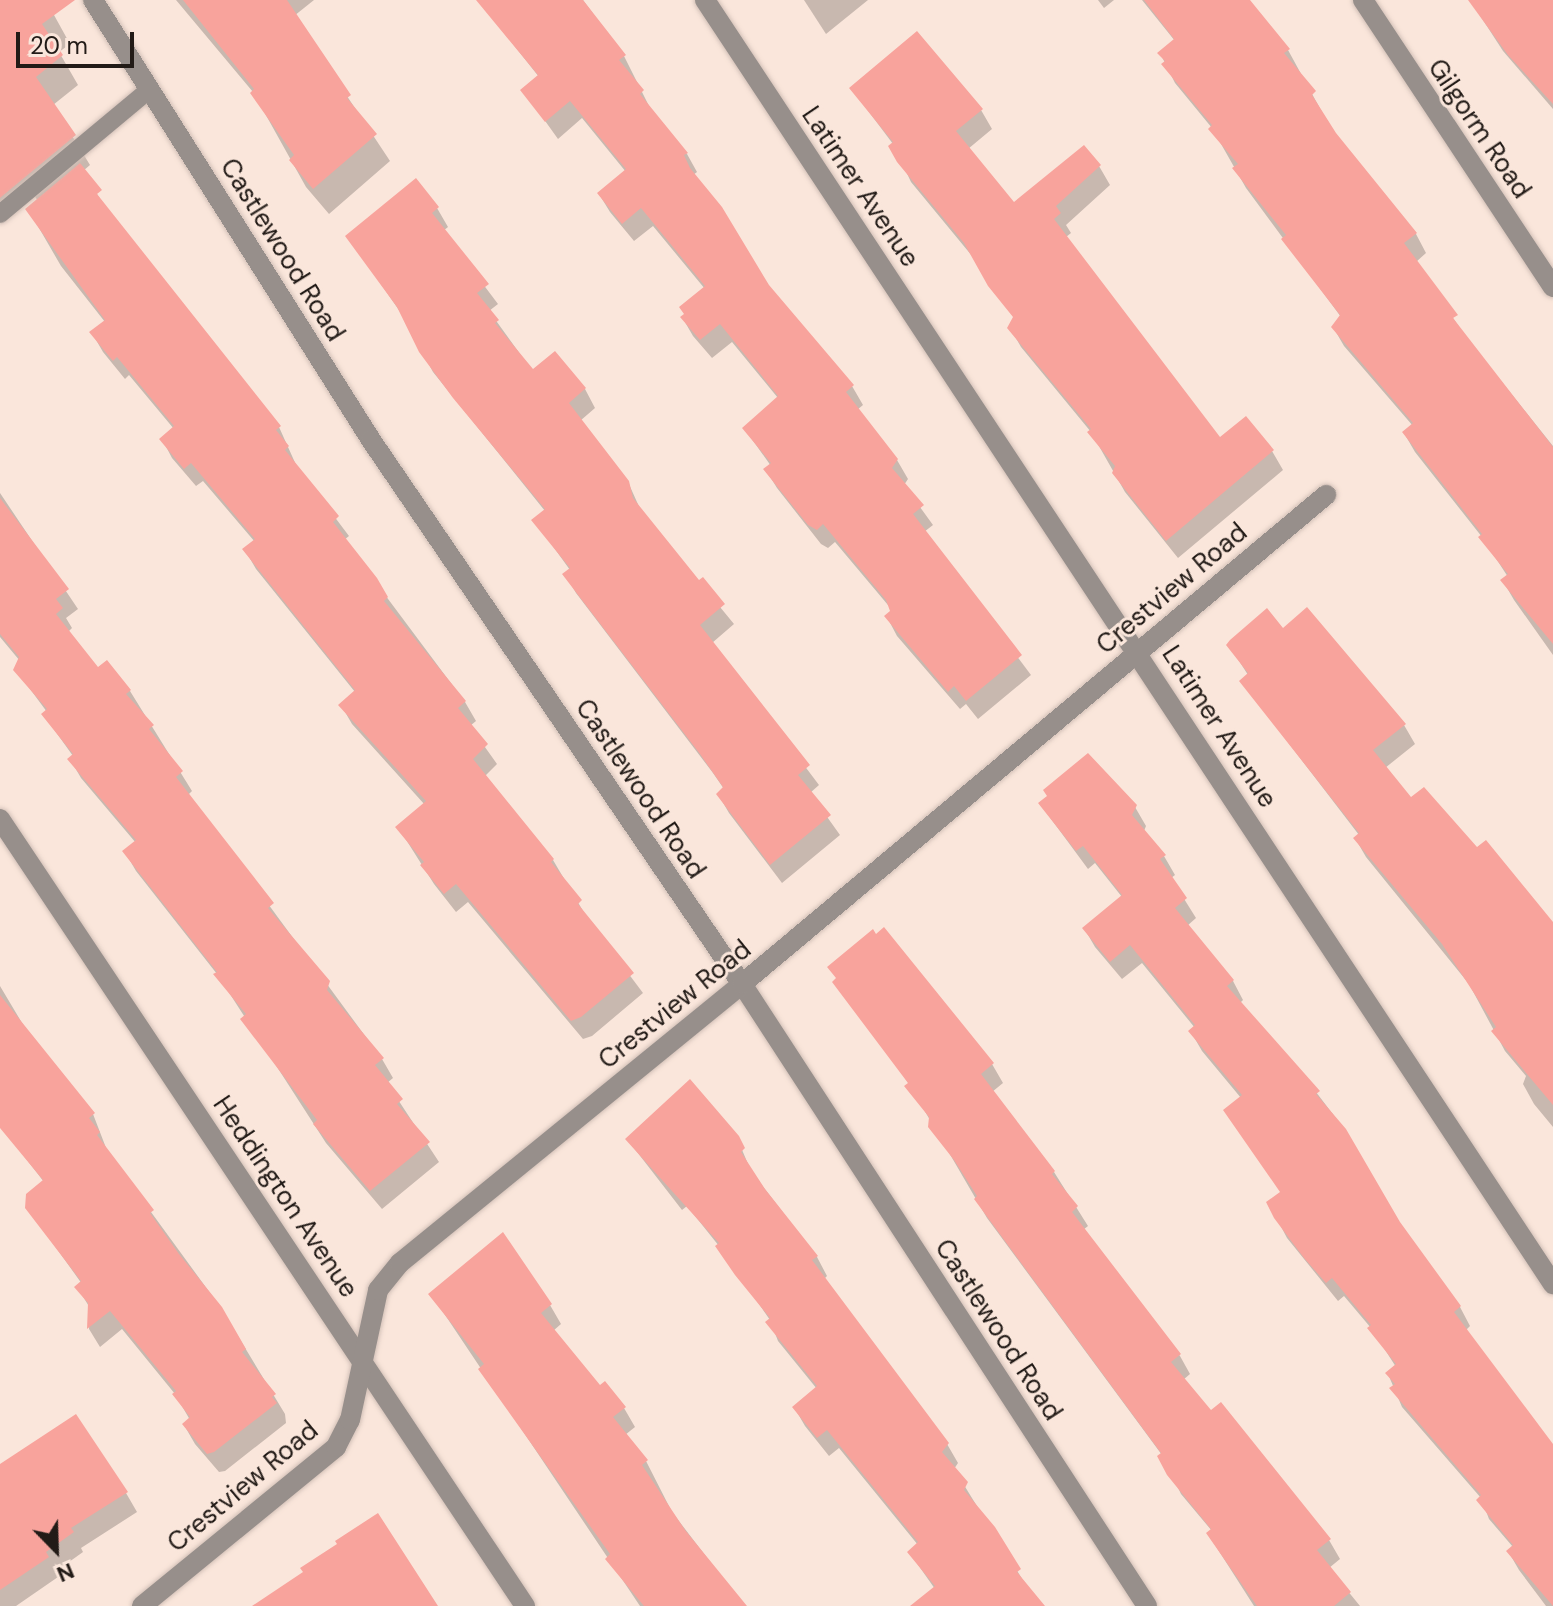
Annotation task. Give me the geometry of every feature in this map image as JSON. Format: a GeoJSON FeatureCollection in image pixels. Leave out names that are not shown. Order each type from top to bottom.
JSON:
{"type":"FeatureCollection","features":[{"type":"Feature","properties":{"kind":"street","name":"Castlewood Road"},"geometry":{"type":"LineString","coordinates":[[93,0],[371,440],[742,984],[1147,1606]]}},
{"type":"Feature","properties":{"kind":"street","name":"Latimer Avenue"},"geometry":{"type":"LineString","coordinates":[[705,0],[1553,1284]]}},
{"type":"Feature","properties":{"kind":"street","name":"Gilgorm Road"},"geometry":{"type":"LineString","coordinates":[[1363,0],[1553,287]]}},
{"type":"Feature","properties":{"kind":"street","name":"Crestview Road"},"geometry":{"type":"LineString","coordinates":[[142,1606],[336,1447],[350,1420],[378,1290],[400,1263],[742,984],[1326,495]]}},
{"type":"Feature","properties":{"kind":"street","name":"Heddington Avenue"},"geometry":{"type":"LineString","coordinates":[[0,819],[525,1606]]}},
{"type":"Feature","properties":{"kind":"lane"},"geometry":{"type":"LineString","coordinates":[[0,214],[150,89]]}},
{"type":"Feature","properties":{"kind":"building"},"geometry":{"type":"Polygon","coordinates":[[[0,0],[75,0],[42,24],[63,55],[36,77],[76,135],[0,198],[0,0]]]}},
{"type":"Feature","properties":{"kind":"building"},"geometry":{"type":"Polygon","coordinates":[[[183,0],[287,0],[351,95],[347,98],[377,134],[313,189],[289,160],[294,155],[250,93],[254,89],[183,0]]]}},
{"type":"Feature","properties":{"kind":"building"},"geometry":{"type":"Polygon","coordinates":[[[476,0],[583,0],[626,55],[619,60],[644,90],[640,94],[688,153],[684,155],[690,168],[722,207],[769,285],[854,385],[846,392],[898,459],[892,468],[924,505],[913,514],[1022,655],[966,701],[954,686],[948,692],[884,616],[890,611],[886,600],[823,524],[817,530],[808,525],[763,469],[771,463],[742,428],[778,396],[720,324],[700,340],[680,317],[684,314],[679,307],[705,286],[641,208],[622,224],[597,193],[626,169],[570,101],[545,122],[520,90],[538,75],[476,0]]]}},
{"type":"Feature","properties":{"kind":"building"},"geometry":{"type":"Polygon","coordinates":[[[1144,0],[1250,0],[1290,49],[1284,53],[1316,91],[1312,95],[1336,133],[1417,233],[1404,243],[1458,315],[1453,318],[1553,447],[1553,644],[1500,580],[1508,574],[1478,537],[1482,534],[1402,432],[1413,423],[1331,327],[1340,315],[1281,239],[1286,235],[1232,168],[1238,164],[1208,129],[1212,125],[1161,64],[1165,61],[1157,53],[1174,39],[1144,0]]]}},
{"type":"Feature","properties":{"kind":"building"},"geometry":{"type":"Polygon","coordinates":[[[1468,0],[1553,0],[1553,104],[1508,55],[1468,0]]]}},
{"type":"Feature","properties":{"kind":"building"},"geometry":{"type":"Polygon","coordinates":[[[917,31],[983,109],[956,131],[1014,202],[1084,145],[1101,165],[1056,206],[1061,213],[1054,219],[1220,437],[1246,416],[1274,450],[1166,541],[1112,473],[1115,466],[1087,432],[1091,429],[1007,328],[1013,317],[988,286],[964,243],[897,162],[888,146],[893,142],[849,88],[917,31]]]}},
{"type":"Feature","properties":{"kind":"building"},"geometry":{"type":"Polygon","coordinates":[[[80,163],[102,190],[97,194],[281,426],[276,430],[289,446],[285,450],[339,516],[333,522],[377,578],[388,597],[384,601],[466,701],[458,708],[488,744],[473,759],[554,859],[551,862],[582,900],[578,904],[634,973],[581,1017],[571,1021],[456,884],[444,894],[420,865],[424,862],[395,827],[426,801],[338,705],[355,690],[242,549],[255,539],[191,463],[184,469],[159,439],[174,426],[117,357],[113,361],[89,332],[105,320],[25,209],[80,163]]]}},
{"type":"Feature","properties":{"kind":"building"},"geometry":{"type":"Polygon","coordinates":[[[416,178],[439,207],[432,213],[489,284],[477,293],[499,320],[495,323],[533,369],[555,351],[586,388],[569,403],[629,481],[633,498],[699,580],[703,577],[725,604],[700,625],[810,765],[798,775],[831,815],[770,865],[716,794],[723,787],[700,754],[562,574],[570,568],[531,520],[545,509],[419,352],[397,307],[345,236],[416,178]]]}},
{"type":"Feature","properties":{"kind":"building"},"geometry":{"type":"Polygon","coordinates":[[[0,498],[69,589],[56,599],[63,608],[56,614],[98,667],[107,660],[131,690],[126,694],[154,725],[149,729],[183,771],[176,777],[274,903],[268,908],[330,981],[327,990],[384,1058],[375,1065],[403,1099],[397,1104],[430,1142],[370,1191],[313,1124],[317,1120],[240,1019],[246,1014],[213,974],[217,972],[122,851],[136,840],[67,759],[73,754],[41,714],[47,709],[13,670],[19,657],[0,634],[0,498]]]}},
{"type":"Feature","properties":{"kind":"building"},"geometry":{"type":"Polygon","coordinates":[[[1307,607],[1406,724],[1373,750],[1411,797],[1424,787],[1477,847],[1486,840],[1553,922],[1553,1105],[1491,1031],[1496,1027],[1442,944],[1353,838],[1359,833],[1239,681],[1248,673],[1226,645],[1230,640],[1267,608],[1283,628],[1307,607]]]}},
{"type":"Feature","properties":{"kind":"building"},"geometry":{"type":"Polygon","coordinates":[[[1088,753],[1137,805],[1132,815],[1166,855],[1160,859],[1187,898],[1175,908],[1234,980],[1227,986],[1320,1091],[1316,1094],[1346,1129],[1400,1222],[1461,1306],[1454,1312],[1553,1444],[1553,1606],[1506,1551],[1513,1545],[1476,1500],[1481,1495],[1389,1388],[1395,1384],[1385,1373],[1396,1364],[1367,1328],[1371,1325],[1332,1278],[1326,1283],[1274,1218],[1266,1202],[1280,1192],[1223,1110],[1242,1095],[1188,1031],[1195,1025],[1130,945],[1110,962],[1082,928],[1122,895],[1083,846],[1076,851],[1038,803],[1047,796],[1043,790],[1088,753]]]}},
{"type":"Feature","properties":{"kind":"building"},"geometry":{"type":"Polygon","coordinates":[[[884,927],[994,1063],[981,1074],[1055,1171],[1052,1174],[1078,1206],[1072,1212],[1181,1354],[1171,1362],[1211,1410],[1221,1402],[1331,1539],[1317,1550],[1351,1592],[1334,1606],[1257,1606],[1206,1533],[1211,1529],[1167,1475],[1157,1456],[1161,1453],[974,1199],[977,1196],[954,1160],[928,1127],[929,1117],[904,1086],[908,1083],[832,982],[836,978],[827,967],[873,929],[876,934],[884,927]]]}},
{"type":"Feature","properties":{"kind":"building"},"geometry":{"type":"Polygon","coordinates":[[[0,995],[95,1113],[89,1118],[100,1132],[97,1135],[154,1210],[150,1213],[179,1254],[222,1307],[246,1349],[242,1352],[276,1394],[272,1397],[277,1403],[214,1452],[207,1454],[182,1424],[190,1417],[172,1394],[176,1391],[110,1311],[87,1329],[88,1303],[74,1287],[81,1281],[25,1208],[26,1194],[43,1180],[0,1128],[0,995]]]}},
{"type":"Feature","properties":{"kind":"building"},"geometry":{"type":"Polygon","coordinates":[[[690,1079],[739,1136],[745,1148],[741,1152],[765,1189],[818,1256],[812,1260],[949,1443],[942,1452],[968,1482],[964,1490],[995,1527],[1021,1569],[1017,1572],[1045,1606],[910,1606],[935,1586],[907,1552],[918,1542],[827,1430],[817,1438],[792,1407],[817,1386],[765,1322],[770,1318],[715,1246],[719,1243],[625,1139],[690,1079]]]}},
{"type":"Feature","properties":{"kind":"building"},"geometry":{"type":"Polygon","coordinates":[[[503,1232],[552,1304],[541,1313],[600,1385],[605,1381],[626,1407],[613,1417],[648,1460],[642,1465],[685,1530],[747,1606],[644,1606],[605,1559],[610,1554],[478,1369],[484,1364],[428,1294],[503,1232]]]}},
{"type":"Feature","properties":{"kind":"building"},"geometry":{"type":"Polygon","coordinates":[[[76,1414],[128,1492],[71,1528],[74,1532],[46,1552],[49,1557],[0,1590],[0,1464],[76,1414]]]}},
{"type":"Feature","properties":{"kind":"building"},"geometry":{"type":"Polygon","coordinates":[[[378,1513],[438,1606],[252,1606],[303,1572],[300,1568],[337,1544],[335,1541],[378,1513]]]}}]}
